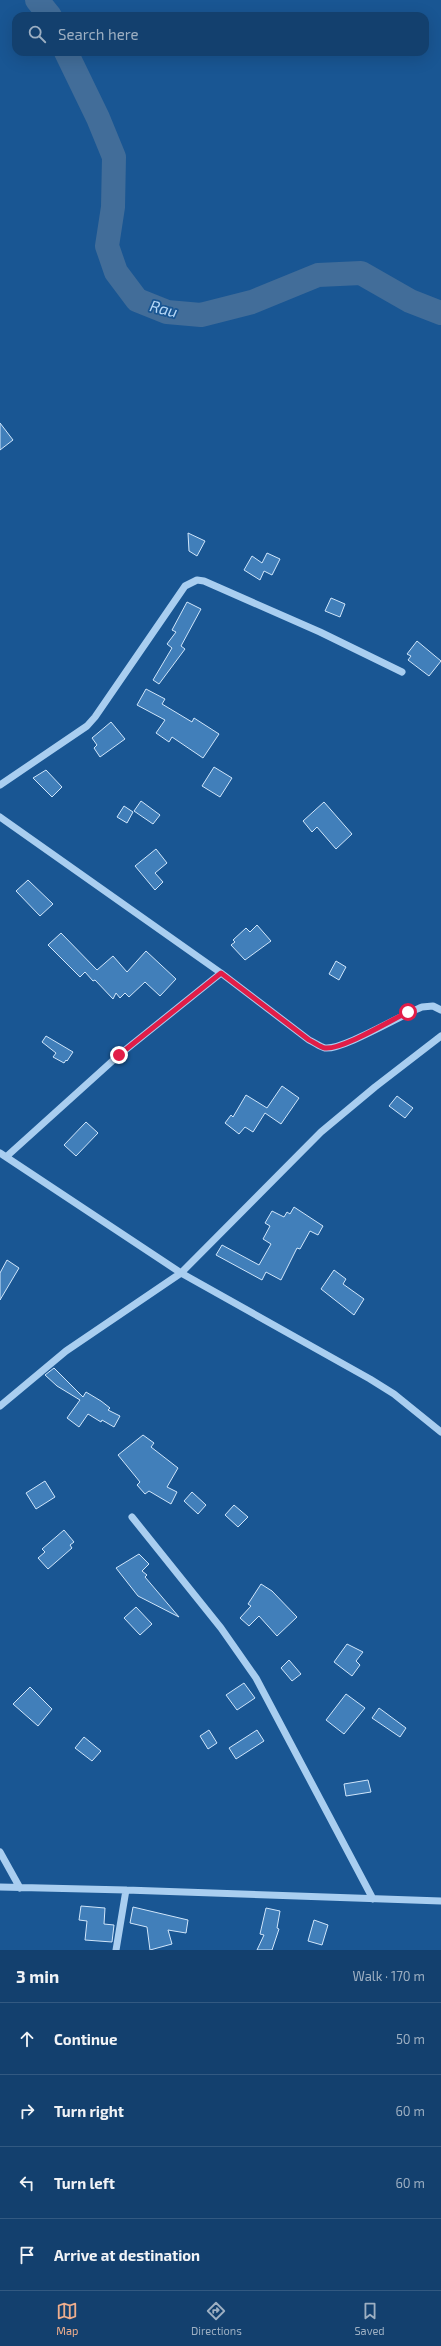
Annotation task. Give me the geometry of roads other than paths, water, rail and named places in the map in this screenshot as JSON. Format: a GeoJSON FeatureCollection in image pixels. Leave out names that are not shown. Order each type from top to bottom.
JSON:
{"type":"FeatureCollection","features":[{"type":"Feature","properties":{"kind":"street"},"geometry":{"type":"LineString","coordinates":[[0,785],[87,726],[95,717],[186,586],[197,580],[204,581],[313,629],[402,672]]}},
{"type":"Feature","properties":{"kind":"street"},"geometry":{"type":"LineString","coordinates":[[0,817],[221,973],[309,1040],[324,1048],[337,1046],[352,1040],[422,1007],[433,1006],[441,1010]]}},
{"type":"Feature","properties":{"kind":"street"},"geometry":{"type":"LineString","coordinates":[[221,973],[119,1055],[3,1155],[181,1273],[394,1394],[441,1432]]}},
{"type":"Feature","properties":{"kind":"street"},"geometry":{"type":"LineString","coordinates":[[0,1406],[66,1351],[181,1273],[321,1132],[375,1087],[441,1036]]}},
{"type":"Feature","properties":{"kind":"street"},"geometry":{"type":"LineString","coordinates":[[132,1517],[221,1628],[256,1678],[373,1899]]}},
{"type":"Feature","properties":{"kind":"street"},"geometry":{"type":"LineString","coordinates":[[0,1852],[20,1888]]}},
{"type":"Feature","properties":{"kind":"street"},"geometry":{"type":"LineString","coordinates":[[0,1887],[441,1901]]}},
{"type":"Feature","properties":{"kind":"street"},"geometry":{"type":"LineString","coordinates":[[116,1950],[126,1890]]}},
{"type":"Feature","properties":{"kind":"waterway","name":"Rau"},"geometry":{"type":"LineString","coordinates":[[37,0],[47,12]]}},
{"type":"Feature","properties":{"kind":"waterway","name":"Rau"},"geometry":{"type":"LineString","coordinates":[[68,56],[98,118],[114,157],[113,207],[107,246],[116,272],[137,300],[167,312],[201,315],[252,302],[318,275],[361,273],[410,301],[441,313]]}}]}
